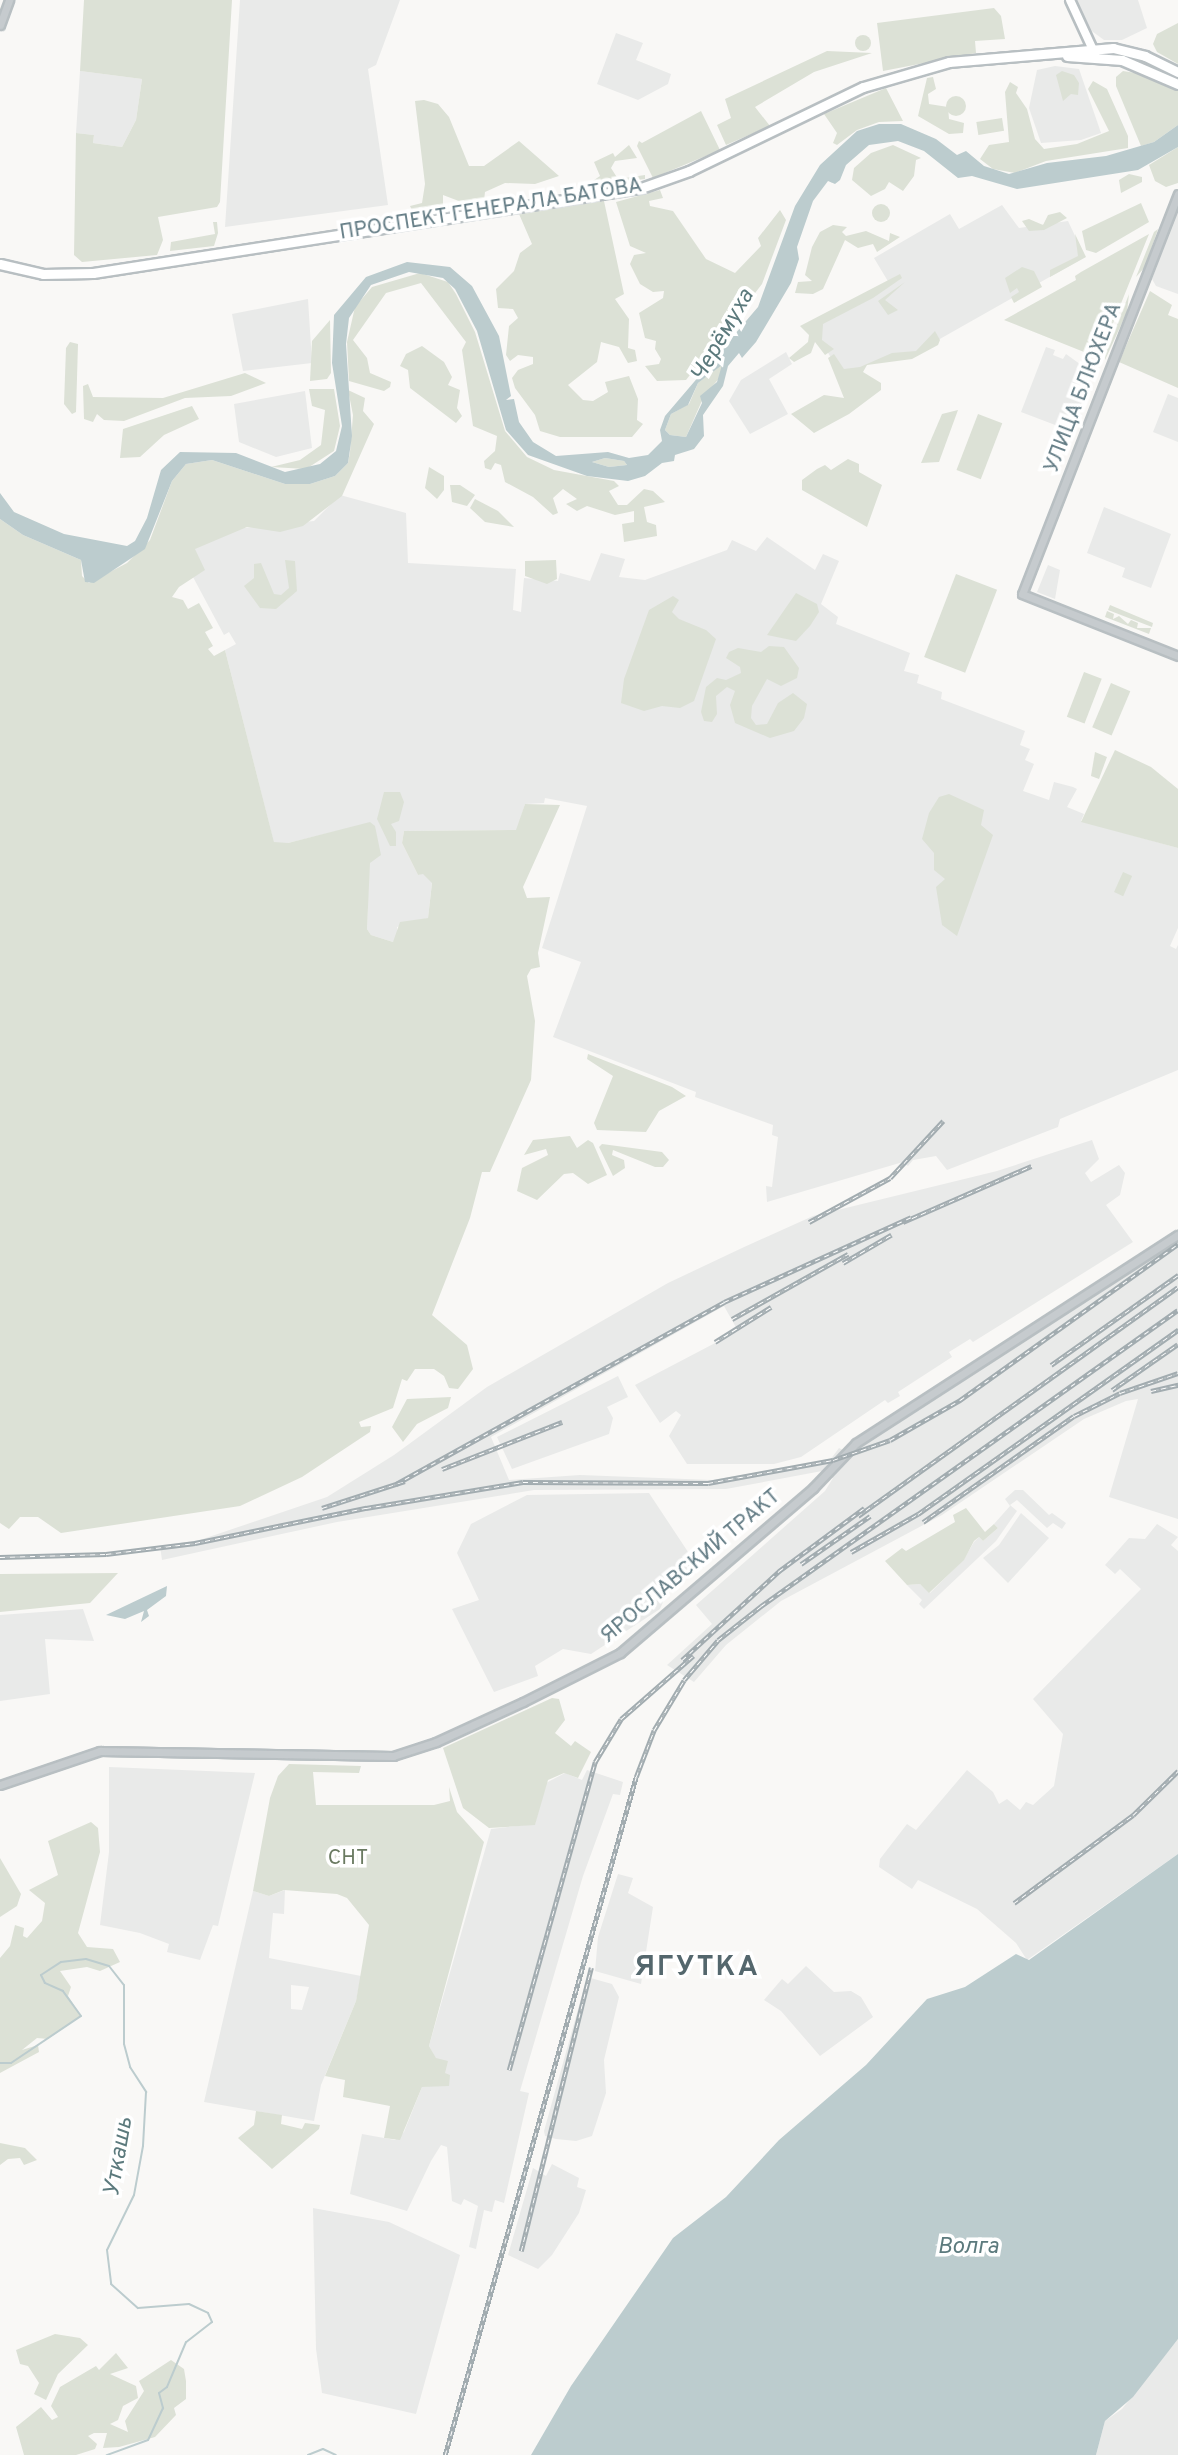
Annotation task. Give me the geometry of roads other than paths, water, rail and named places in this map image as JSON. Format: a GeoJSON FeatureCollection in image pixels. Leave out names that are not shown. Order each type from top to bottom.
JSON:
{"type":"FeatureCollection","features":[{"type":"Feature","properties":{"kind":"main road"},"geometry":{"type":"LineString","coordinates":[[1070,0],[1096,58]]}},
{"type":"Feature","properties":{"kind":"main road","name":"ПРОСПЕКТ ГЕНЕРАЛА БАТОВА"},"geometry":{"type":"LineString","coordinates":[[0,264],[43,274],[93,272],[641,188],[689,172],[881,79],[949,62],[1044,55],[1092,48],[1135,53],[1178,72]]}},
{"type":"Feature","properties":{"kind":"main road","name":"ПРОСПЕКТ ГЕНЕРАЛА БАТОВА"},"geometry":{"type":"LineString","coordinates":[[1044,55],[1096,58],[1142,66],[1178,84]]}},
{"type":"Feature","properties":{"kind":"street"},"geometry":{"type":"LineString","coordinates":[[0,25],[9,0]]}},
{"type":"Feature","properties":{"kind":"street","name":"УЛИЦА БЛЮХЕРА"},"geometry":{"type":"LineString","coordinates":[[1178,194],[1022,594],[1178,656]]}},
{"type":"Feature","properties":{"kind":"street","name":"ЯРОСЛАВСКИЙ ТРАКТ"},"geometry":{"type":"LineString","coordinates":[[0,1785],[100,1751],[393,1756],[487,1718],[621,1653],[813,1488],[856,1443],[1178,1235]]}},
{"type":"Feature","properties":{"kind":"water","name":"Черёмуха"},"geometry":{"type":"Polygon","coordinates":[[[879,124],[901,124],[936,139],[957,155],[966,151],[984,166],[1009,174],[1047,163],[1106,156],[1154,142],[1178,125],[1178,147],[1138,170],[1017,189],[972,176],[958,178],[924,151],[898,141],[869,145],[846,165],[840,180],[835,184],[828,181],[813,201],[797,247],[799,259],[791,283],[756,342],[742,358],[739,353],[728,366],[723,386],[703,415],[704,436],[694,449],[675,455],[674,461],[662,463],[645,476],[628,481],[587,476],[528,455],[506,430],[477,331],[455,289],[443,278],[409,272],[371,285],[349,318],[346,344],[352,436],[348,463],[335,476],[310,484],[285,484],[212,460],[186,464],[172,481],[145,549],[94,583],[85,582],[81,560],[23,535],[0,519],[0,493],[14,512],[64,534],[127,546],[135,541],[147,518],[161,470],[180,452],[236,453],[285,472],[320,464],[336,451],[342,426],[332,363],[334,315],[366,277],[407,262],[450,267],[472,286],[499,336],[511,396],[506,400],[514,399],[519,422],[533,442],[556,456],[608,452],[629,458],[648,455],[662,441],[660,430],[665,416],[758,307],[795,206],[820,165],[857,131],[879,124]],[[722,365],[698,383],[688,405],[671,414],[665,430],[670,435],[686,437],[702,403],[700,396],[717,382],[722,365]],[[605,458],[592,462],[609,467],[627,465],[624,461],[605,458]]]}},
{"type":"Feature","properties":{"kind":"water"},"geometry":{"type":"Polygon","coordinates":[[[167,1586],[166,1596],[147,1610],[149,1616],[141,1622],[144,1611],[125,1619],[106,1615],[167,1586]]]}},
{"type":"Feature","properties":{"kind":"water","name":"Волга"},"geometry":{"type":"Polygon","coordinates":[[[1178,1854],[1178,2339],[1133,2397],[1105,2421],[1096,2455],[531,2455],[571,2386],[673,2238],[726,2197],[779,2140],[866,2065],[927,1999],[965,1987],[1016,1954],[1029,1960],[1178,1854]]]}},
{"type":"Feature","properties":{"kind":"waterway","name":"Уткашь"},"geometry":{"type":"LineString","coordinates":[[0,2063],[11,2063],[81,2016],[63,1991],[45,1983],[41,1975],[61,1962],[86,1959],[109,1966],[124,1985],[124,2044],[130,2067],[146,2092],[143,2146],[134,2195],[107,2250],[111,2284],[138,2308],[189,2304],[208,2313],[212,2322],[186,2342],[167,2387],[159,2393],[163,2408],[148,2440],[107,2455]]}},
{"type":"Feature","properties":{"kind":"waterway","name":"Уткашь"},"geometry":{"type":"LineString","coordinates":[[308,2455],[323,2449],[336,2455]]}},
{"type":"Feature","properties":{"kind":"railway"},"geometry":{"type":"LineString","coordinates":[[809,1222],[890,1178],[943,1121]]}},
{"type":"Feature","properties":{"kind":"railway"},"geometry":{"type":"LineString","coordinates":[[903,1222],[1031,1166]]}},
{"type":"Feature","properties":{"kind":"railway"},"geometry":{"type":"LineString","coordinates":[[396,1484],[724,1302],[911,1217]]}},
{"type":"Feature","properties":{"kind":"railway"},"geometry":{"type":"LineString","coordinates":[[843,1263],[891,1235]]}},
{"type":"Feature","properties":{"kind":"railway"},"geometry":{"type":"LineString","coordinates":[[0,1557],[106,1554],[195,1543],[366,1508],[523,1482],[708,1483],[833,1460],[890,1440],[960,1400],[1178,1244]]}},
{"type":"Feature","properties":{"kind":"railway"},"geometry":{"type":"LineString","coordinates":[[732,1319],[848,1254]]}},
{"type":"Feature","properties":{"kind":"railway"},"geometry":{"type":"LineString","coordinates":[[1051,1365],[1178,1275]]}},
{"type":"Feature","properties":{"kind":"railway"},"geometry":{"type":"LineString","coordinates":[[858,1516],[1178,1287]]}},
{"type":"Feature","properties":{"kind":"railway"},"geometry":{"type":"LineString","coordinates":[[715,1342],[771,1307]]}},
{"type":"Feature","properties":{"kind":"railway"},"geometry":{"type":"LineString","coordinates":[[445,2455],[636,1777],[654,1730],[684,1680],[718,1640],[761,1606],[1178,1310]]}},
{"type":"Feature","properties":{"kind":"railway"},"geometry":{"type":"LineString","coordinates":[[851,1552],[918,1514],[1178,1330]]}},
{"type":"Feature","properties":{"kind":"railway"},"geometry":{"type":"LineString","coordinates":[[1112,1390],[1178,1344]]}},
{"type":"Feature","properties":{"kind":"railway"},"geometry":{"type":"LineString","coordinates":[[923,1522],[1074,1416],[1120,1393],[1178,1373]]}},
{"type":"Feature","properties":{"kind":"railway"},"geometry":{"type":"LineString","coordinates":[[1151,1391],[1178,1385]]}},
{"type":"Feature","properties":{"kind":"railway"},"geometry":{"type":"LineString","coordinates":[[442,1469],[562,1422]]}},
{"type":"Feature","properties":{"kind":"railway"},"geometry":{"type":"LineString","coordinates":[[322,1508],[405,1481]]}},
{"type":"Feature","properties":{"kind":"railway"},"geometry":{"type":"LineString","coordinates":[[682,1660],[779,1571],[864,1508]]}},
{"type":"Feature","properties":{"kind":"railway"},"geometry":{"type":"LineString","coordinates":[[801,1564],[870,1516]]}},
{"type":"Feature","properties":{"kind":"railway"},"geometry":{"type":"LineString","coordinates":[[509,2070],[595,1762],[621,1719],[693,1656]]}},
{"type":"Feature","properties":{"kind":"railway"},"geometry":{"type":"LineString","coordinates":[[1014,1903],[1133,1815],[1178,1771]]}},
{"type":"Feature","properties":{"kind":"railway"},"geometry":{"type":"LineString","coordinates":[[521,2251],[591,1968]]}},
{"type":"Feature","properties":{"kind":"district","name":"ЯГУТКА"},"geometry":{"type":"Point","coordinates":[697,1968]}},
{"type":"Feature","properties":{"kind":"park label","name":"СНТ"},"geometry":{"type":"Point","coordinates":[348,1859]}}]}
